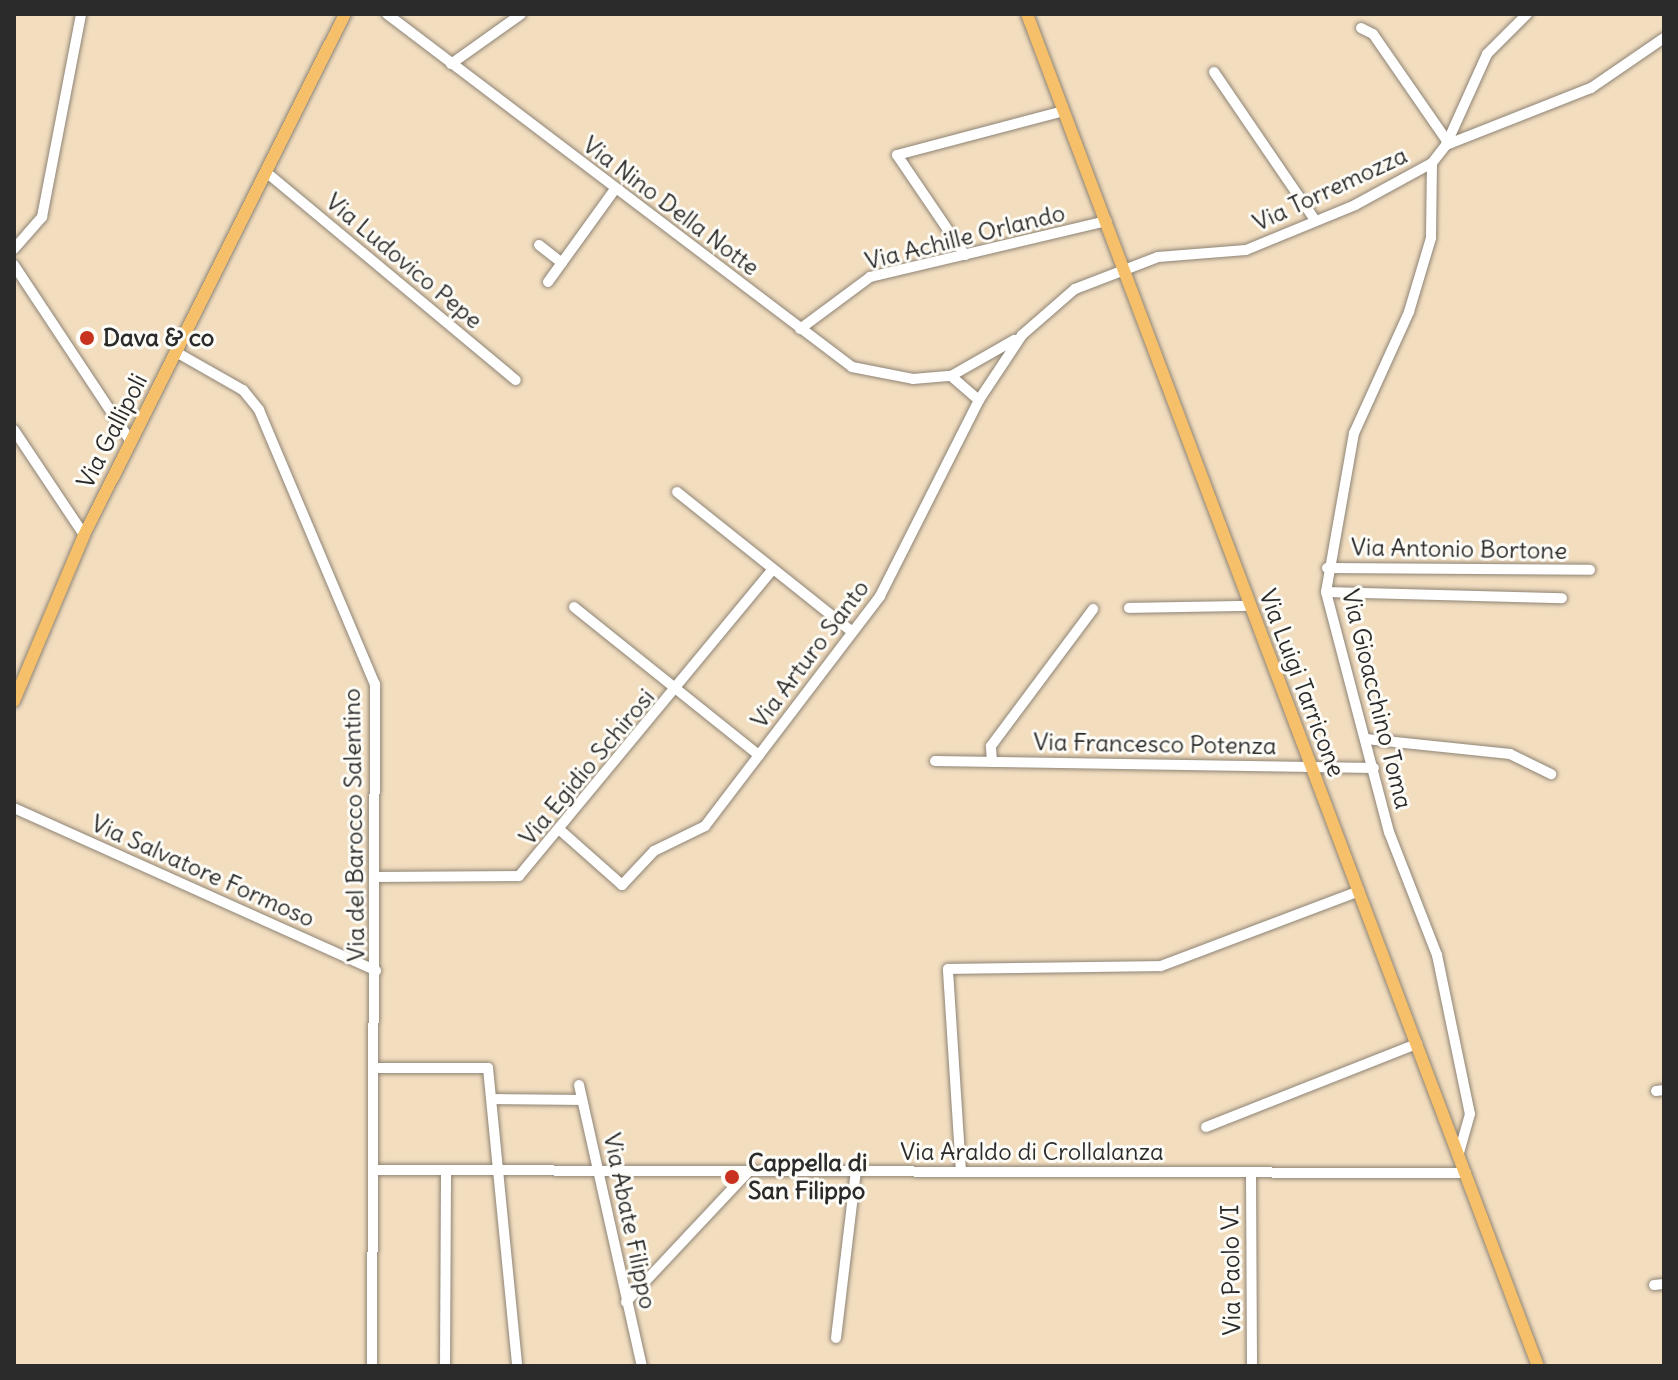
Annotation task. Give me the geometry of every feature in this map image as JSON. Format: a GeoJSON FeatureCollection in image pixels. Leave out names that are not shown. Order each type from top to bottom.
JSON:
{"type":"FeatureCollection","features":[{"type":"Feature","properties":{"kind":"main road","name":"Via Gallipoli"},"geometry":{"type":"LineString","coordinates":[[14,701],[84,535],[345,14]]}},
{"type":"Feature","properties":{"kind":"main road","name":"Via Luigi Tarricone"},"geometry":{"type":"LineString","coordinates":[[1027,14],[1538,1366]]}},
{"type":"Feature","properties":{"kind":"street"},"geometry":{"type":"LineString","coordinates":[[14,249],[42,217],[81,14]]}},
{"type":"Feature","properties":{"kind":"street","name":"Via Nino Della Notte"},"geometry":{"type":"LineString","coordinates":[[387,14],[800,329],[874,375],[951,376]]}},
{"type":"Feature","properties":{"kind":"street"},"geometry":{"type":"LineString","coordinates":[[451,64],[521,14]]}},
{"type":"Feature","properties":{"kind":"street","name":"Via Torremozza"},"geometry":{"type":"LineString","coordinates":[[1124,269],[1182,253],[1246,250],[1313,217],[1355,205],[1432,163],[1447,143],[1487,54],[1527,14]]}},
{"type":"Feature","properties":{"kind":"street"},"geometry":{"type":"LineString","coordinates":[[1361,28],[1373,34],[1447,143],[1591,88],[1664,38]]}},
{"type":"Feature","properties":{"kind":"street"},"geometry":{"type":"LineString","coordinates":[[1214,72],[1313,217]]}},
{"type":"Feature","properties":{"kind":"street"},"geometry":{"type":"LineString","coordinates":[[965,255],[897,155],[1063,111]]}},
{"type":"Feature","properties":{"kind":"street","name":"Via Gioacchino Toma"},"geometry":{"type":"LineString","coordinates":[[1432,163],[1431,238],[1409,312],[1354,433],[1327,568],[1326,592],[1374,768],[1440,970],[1470,1114],[1459,1153]]}},
{"type":"Feature","properties":{"kind":"street","name":"Via Ludovico Pepe"},"geometry":{"type":"LineString","coordinates":[[266,172],[516,380]]}},
{"type":"Feature","properties":{"kind":"street"},"geometry":{"type":"LineString","coordinates":[[548,282],[615,189]]}},
{"type":"Feature","properties":{"kind":"street","name":"Via Achille Orlando"},"geometry":{"type":"LineString","coordinates":[[800,329],[870,277],[1106,221]]}},
{"type":"Feature","properties":{"kind":"street"},"geometry":{"type":"LineString","coordinates":[[539,245],[562,263]]}},
{"type":"Feature","properties":{"kind":"street"},"geometry":{"type":"LineString","coordinates":[[14,265],[131,442]]}},
{"type":"Feature","properties":{"kind":"street","name":"Via Arturo Santo"},"geometry":{"type":"LineString","coordinates":[[951,376],[1022,335],[1075,289],[1124,269]]}},
{"type":"Feature","properties":{"kind":"street","name":"Via Arturo Santo"},"geometry":{"type":"LineString","coordinates":[[560,830],[622,885],[663,845],[705,826],[909,549],[979,400],[1022,335]]}},
{"type":"Feature","properties":{"kind":"street","name":"Via del Barocco Salentino"},"geometry":{"type":"LineString","coordinates":[[176,352],[243,390],[259,410],[375,684],[372,1366]]}},
{"type":"Feature","properties":{"kind":"street"},"geometry":{"type":"LineString","coordinates":[[951,376],[979,400]]}},
{"type":"Feature","properties":{"kind":"street"},"geometry":{"type":"LineString","coordinates":[[14,430],[84,535]]}},
{"type":"Feature","properties":{"kind":"street"},"geometry":{"type":"LineString","coordinates":[[677,492],[851,631]]}},
{"type":"Feature","properties":{"kind":"street","name":"Via Antonio Bortone"},"geometry":{"type":"LineString","coordinates":[[1327,568],[1590,570]]}},
{"type":"Feature","properties":{"kind":"street","name":"Via Egidio Schirosi"},"geometry":{"type":"LineString","coordinates":[[376,877],[519,876],[677,690],[773,569]]}},
{"type":"Feature","properties":{"kind":"street"},"geometry":{"type":"LineString","coordinates":[[1326,592],[1562,598]]}},
{"type":"Feature","properties":{"kind":"street"},"geometry":{"type":"LineString","coordinates":[[1129,608],[1249,606]]}},
{"type":"Feature","properties":{"kind":"street"},"geometry":{"type":"LineString","coordinates":[[574,607],[756,753]]}},
{"type":"Feature","properties":{"kind":"street"},"geometry":{"type":"LineString","coordinates":[[992,762],[991,746],[1093,609]]}},
{"type":"Feature","properties":{"kind":"street"},"geometry":{"type":"LineString","coordinates":[[1366,739],[1510,754],[1551,774]]}},
{"type":"Feature","properties":{"kind":"street","name":"Via Francesco Potenza"},"geometry":{"type":"LineString","coordinates":[[935,761],[1374,768]]}},
{"type":"Feature","properties":{"kind":"street","name":"Via Salvatore Formoso"},"geometry":{"type":"LineString","coordinates":[[14,808],[376,971]]}},
{"type":"Feature","properties":{"kind":"street"},"geometry":{"type":"LineString","coordinates":[[961,1172],[948,969],[1161,966],[1359,891]]}},
{"type":"Feature","properties":{"kind":"street"},"geometry":{"type":"LineString","coordinates":[[1206,1127],[1417,1044]]}},
{"type":"Feature","properties":{"kind":"street"},"geometry":{"type":"LineString","coordinates":[[375,1068],[488,1068],[517,1366]]}},
{"type":"Feature","properties":{"kind":"street","name":"Via Abate Filippo"},"geometry":{"type":"LineString","coordinates":[[579,1085],[642,1366]]}},
{"type":"Feature","properties":{"kind":"street"},"geometry":{"type":"LineString","coordinates":[[492,1099],[582,1100]]}},
{"type":"Feature","properties":{"kind":"street","name":"Via Araldo di Crollalanza"},"geometry":{"type":"LineString","coordinates":[[374,1170],[1466,1173]]}},
{"type":"Feature","properties":{"kind":"street"},"geometry":{"type":"LineString","coordinates":[[626,1302],[750,1170]]}},
{"type":"Feature","properties":{"kind":"street"},"geometry":{"type":"LineString","coordinates":[[445,1366],[446,1171]]}},
{"type":"Feature","properties":{"kind":"street"},"geometry":{"type":"LineString","coordinates":[[836,1338],[856,1171]]}},
{"type":"Feature","properties":{"kind":"street","name":"Via Paolo VI"},"geometry":{"type":"LineString","coordinates":[[1251,1173],[1252,1366]]}},
{"type":"Feature","properties":{"kind":"place","name":"Dava & co"},"geometry":{"type":"Point","coordinates":[87,338]}},
{"type":"Feature","properties":{"kind":"place","name":"Cappella di San Filippo"},"geometry":{"type":"Point","coordinates":[732,1177]}}]}
